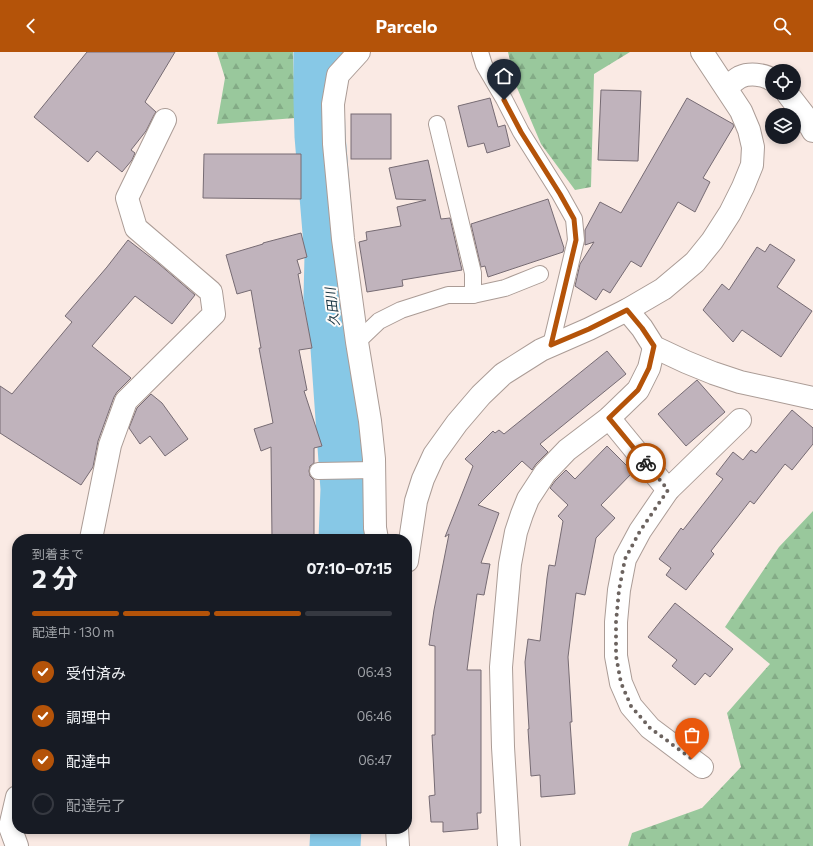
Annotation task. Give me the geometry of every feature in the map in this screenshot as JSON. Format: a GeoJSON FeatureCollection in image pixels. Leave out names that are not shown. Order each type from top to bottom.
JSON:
{"type":"FeatureCollection","features":[{"type":"Feature","properties":{"kind":"street"},"geometry":{"type":"LineString","coordinates":[[359,52],[338,75],[334,104],[334,144],[342,240],[370,421],[365,470],[376,534]]}},
{"type":"Feature","properties":{"kind":"street"},"geometry":{"type":"LineString","coordinates":[[411,534],[416,501],[423,479],[434,455],[457,423],[481,396],[503,374],[541,350],[589,329],[627,310],[663,289],[695,262],[712,241],[730,213],[752,166],[753,147],[749,130],[741,111],[702,52]]}},
{"type":"Feature","properties":{"kind":"street"},"geometry":{"type":"LineString","coordinates":[[726,87],[741,76],[753,75],[765,77]]}},
{"type":"Feature","properties":{"kind":"street"},"geometry":{"type":"LineString","coordinates":[[792,100],[804,115],[813,131]]}},
{"type":"Feature","properties":{"kind":"street"},"geometry":{"type":"LineString","coordinates":[[92,534],[110,445],[126,401],[214,314],[211,292],[136,228],[127,198],[165,120]]}},
{"type":"Feature","properties":{"kind":"street"},"geometry":{"type":"LineString","coordinates":[[627,310],[642,328],[654,346],[686,362],[740,382],[813,398]]}},
{"type":"Feature","properties":{"kind":"street"},"geometry":{"type":"LineString","coordinates":[[510,846],[503,746],[501,667],[510,564],[516,532],[528,499],[545,473],[567,450],[609,418],[638,390],[649,368],[654,346]]}},
{"type":"Feature","properties":{"kind":"street"},"geometry":{"type":"LineString","coordinates":[[609,418],[668,490]]}},
{"type":"Feature","properties":{"kind":"street"},"geometry":{"type":"LineString","coordinates":[[702,767],[650,728],[631,706],[621,683],[616,656],[616,622],[619,590],[625,559],[640,531],[668,490],[740,420]]}},
{"type":"Feature","properties":{"kind":"street"},"geometry":{"type":"LineString","coordinates":[[12,818],[10,827],[12,832]]}},
{"type":"Feature","properties":{"kind":"street"},"geometry":{"type":"LineString","coordinates":[[13,834],[17,846]]}},
{"type":"Feature","properties":{"kind":"street"},"geometry":{"type":"LineString","coordinates":[[397,834],[398,846]]}},
{"type":"Feature","properties":{"kind":"lane"},"geometry":{"type":"LineString","coordinates":[[480,52],[484,65],[521,132],[574,219],[576,240],[551,345]]}},
{"type":"Feature","properties":{"kind":"lane"},"geometry":{"type":"LineString","coordinates":[[438,124],[473,273],[473,295]]}},
{"type":"Feature","properties":{"kind":"lane"},"geometry":{"type":"LineString","coordinates":[[357,342],[379,321],[401,310],[448,295],[473,295],[505,288],[540,274]]}},
{"type":"Feature","properties":{"kind":"lane"},"geometry":{"type":"LineString","coordinates":[[324,471],[365,470]]}},
{"type":"Feature","properties":{"kind":"green space"},"geometry":{"type":"Polygon","coordinates":[[[217,52],[293,52],[295,118],[217,124],[225,78],[217,52]]]}},
{"type":"Feature","properties":{"kind":"green space"},"geometry":{"type":"Polygon","coordinates":[[[508,52],[630,52],[594,74],[591,187],[575,190],[541,144],[515,83],[508,52]]]}},
{"type":"Feature","properties":{"kind":"green space"},"geometry":{"type":"Polygon","coordinates":[[[813,511],[813,846],[628,846],[632,833],[702,808],[741,767],[727,713],[770,664],[725,627],[779,547],[813,511]]]}},
{"type":"Feature","properties":{"kind":"building"},"geometry":{"type":"Polygon","coordinates":[[[87,52],[175,52],[145,102],[156,112],[146,131],[131,150],[135,153],[132,160],[122,172],[97,151],[88,162],[34,117],[87,52]]]}},
{"type":"Feature","properties":{"kind":"building"},"geometry":{"type":"Polygon","coordinates":[[[601,90],[641,91],[638,161],[598,160],[601,90]]]}},
{"type":"Feature","properties":{"kind":"building"},"geometry":{"type":"Polygon","coordinates":[[[490,98],[498,127],[505,125],[510,146],[487,153],[484,143],[468,147],[458,106],[490,98]]]}},
{"type":"Feature","properties":{"kind":"building"},"geometry":{"type":"Polygon","coordinates":[[[687,98],[733,124],[734,126],[703,178],[710,182],[695,212],[678,202],[641,267],[631,261],[610,293],[603,289],[596,300],[575,286],[580,264],[594,242],[585,245],[585,230],[600,202],[621,213],[687,98]]]}},
{"type":"Feature","properties":{"kind":"building"},"geometry":{"type":"Polygon","coordinates":[[[351,114],[391,114],[391,159],[351,159],[351,114]]]}},
{"type":"Feature","properties":{"kind":"building"},"geometry":{"type":"Polygon","coordinates":[[[204,154],[301,154],[301,199],[203,198],[204,154]]]}},
{"type":"Feature","properties":{"kind":"building"},"geometry":{"type":"Polygon","coordinates":[[[428,160],[441,219],[450,218],[462,270],[402,280],[403,286],[367,292],[359,242],[367,240],[366,232],[401,226],[397,207],[426,200],[396,199],[389,168],[428,160]]]}},
{"type":"Feature","properties":{"kind":"building"},"geometry":{"type":"Polygon","coordinates":[[[548,199],[564,248],[563,252],[488,277],[485,266],[481,267],[471,224],[548,199]]]}},
{"type":"Feature","properties":{"kind":"building"},"geometry":{"type":"Polygon","coordinates":[[[301,233],[307,257],[297,260],[301,273],[298,274],[312,348],[299,350],[307,390],[304,391],[322,446],[314,448],[314,463],[310,466],[309,471],[310,476],[314,480],[314,534],[272,534],[271,447],[261,451],[254,429],[273,423],[259,348],[261,348],[251,290],[237,294],[226,255],[301,233]]]}},
{"type":"Feature","properties":{"kind":"building"},"geometry":{"type":"Polygon","coordinates":[[[128,240],[195,295],[172,324],[135,296],[92,346],[131,378],[114,397],[98,441],[93,467],[81,485],[0,433],[0,386],[12,394],[72,322],[65,316],[128,240]]]}},
{"type":"Feature","properties":{"kind":"building"},"geometry":{"type":"Polygon","coordinates":[[[770,244],[795,260],[777,287],[812,311],[781,357],[742,330],[733,342],[703,310],[722,284],[729,290],[757,247],[765,252],[770,244]]]}},
{"type":"Feature","properties":{"kind":"building"},"geometry":{"type":"Polygon","coordinates":[[[607,351],[626,374],[540,444],[548,452],[532,470],[522,461],[478,505],[499,513],[481,563],[490,564],[484,595],[477,594],[467,670],[481,670],[481,813],[477,813],[478,829],[443,832],[443,822],[431,822],[429,796],[435,795],[432,735],[435,735],[435,646],[429,645],[434,610],[449,534],[445,537],[473,466],[465,459],[493,431],[495,433],[499,430],[504,434],[607,351]]]}},
{"type":"Feature","properties":{"kind":"building"},"geometry":{"type":"Polygon","coordinates":[[[697,380],[725,412],[686,446],[658,414],[697,380]]]}},
{"type":"Feature","properties":{"kind":"building"},"geometry":{"type":"Polygon","coordinates":[[[151,394],[162,403],[188,439],[165,456],[150,436],[140,444],[129,428],[137,408],[151,394]]]}},
{"type":"Feature","properties":{"kind":"building"},"geometry":{"type":"Polygon","coordinates":[[[792,410],[813,428],[813,444],[792,470],[785,464],[754,504],[750,501],[711,551],[714,554],[686,590],[666,575],[671,568],[659,559],[681,528],[683,530],[723,479],[716,474],[733,452],[743,460],[751,450],[756,453],[792,410]]]}},
{"type":"Feature","properties":{"kind":"building"},"geometry":{"type":"Polygon","coordinates":[[[607,446],[633,472],[601,505],[615,518],[596,538],[585,595],[576,593],[568,657],[572,722],[570,722],[575,794],[541,797],[540,775],[531,776],[525,662],[528,639],[540,641],[549,565],[555,566],[563,521],[558,516],[568,505],[550,488],[566,470],[575,479],[607,446]]]}},
{"type":"Feature","properties":{"kind":"building"},"geometry":{"type":"Polygon","coordinates":[[[675,603],[733,649],[710,677],[705,673],[695,685],[672,666],[677,660],[648,637],[675,603]]]}},
{"type":"Feature","properties":{"kind":"waterway","name":"久田川"},"geometry":{"type":"LineString","coordinates":[[319,52],[320,136],[330,256],[329,298],[335,334],[346,489],[344,534]]}},
{"type":"Feature","properties":{"kind":"waterway","name":"久田川"},"geometry":{"type":"LineString","coordinates":[[335,846],[336,834]]}},
{"type":"Feature","properties":{"kind":"way so far"},"geometry":{"type":"LineString","coordinates":[[646,463],[668,490],[640,531],[625,559],[619,590],[616,622],[616,656],[621,683],[631,706],[650,728],[692,759]]}},
{"type":"Feature","properties":{"kind":"route"},"geometry":{"type":"LineString","coordinates":[[504,100],[521,132],[574,219],[576,240],[551,345],[589,329],[627,310],[642,328],[654,346],[649,368],[638,390],[609,418],[646,463]]}}]}
